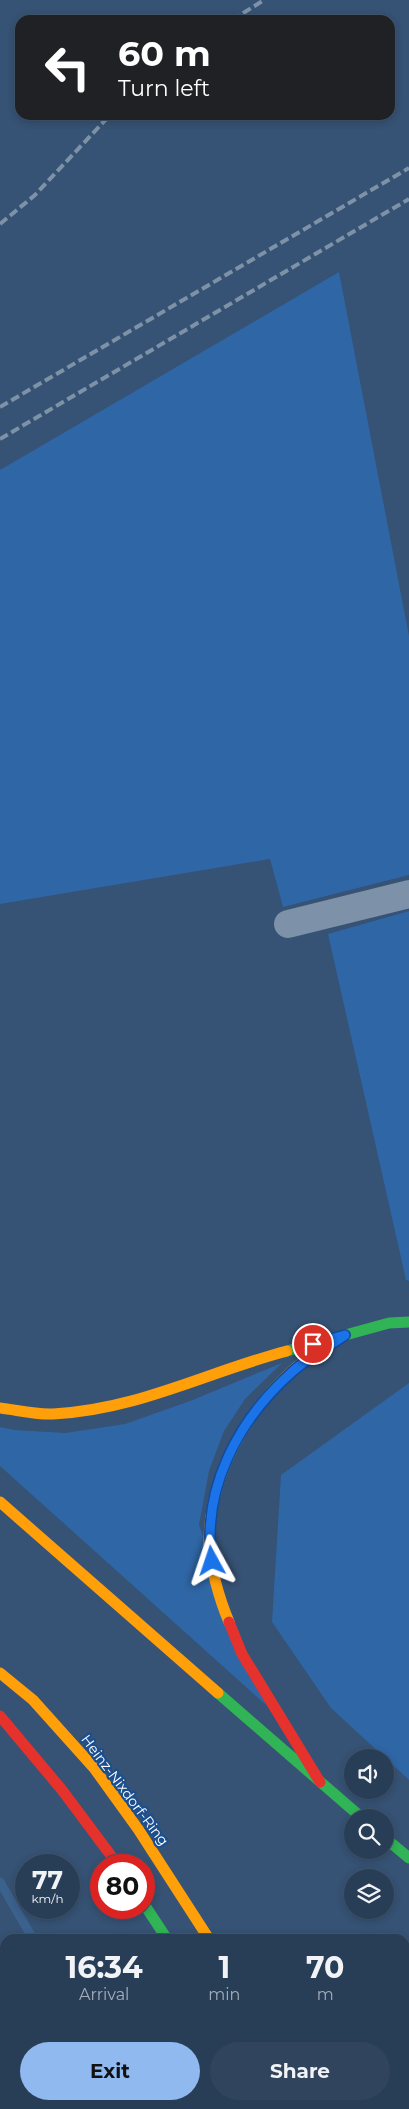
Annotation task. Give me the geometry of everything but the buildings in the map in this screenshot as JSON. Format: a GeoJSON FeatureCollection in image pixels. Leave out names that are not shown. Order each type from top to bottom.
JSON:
{"type":"FeatureCollection","features":[{"type":"Feature","properties":{"kind":"main road"},"geometry":{"type":"LineString","coordinates":[[0,1408],[51,1414],[104,1409],[164,1393],[248,1361],[389,1323],[409,1322]]}},
{"type":"Feature","properties":{"kind":"main road"},"geometry":{"type":"LineString","coordinates":[[320,1782],[242,1654],[218,1598],[210,1542],[215,1492],[235,1441],[258,1408],[292,1372],[345,1335]]}},
{"type":"Feature","properties":{"kind":"main road"},"geometry":{"type":"LineString","coordinates":[[0,1502],[352,1809]]}},
{"type":"Feature","properties":{"kind":"main road","name":"Heinz-Nixdorf-Ring"},"geometry":{"type":"LineString","coordinates":[[0,1673],[33,1700],[94,1768],[198,1918],[211,1934]]}},
{"type":"Feature","properties":{"kind":"main road"},"geometry":{"type":"LineString","coordinates":[[0,1716],[62,1790],[110,1854]]}},
{"type":"Feature","properties":{"kind":"main road"},"geometry":{"type":"LineString","coordinates":[[394,1846],[409,1858]]}},
{"type":"Feature","properties":{"kind":"main road"},"geometry":{"type":"LineString","coordinates":[[154,1919],[164,1934]]}},
{"type":"Feature","properties":{"kind":"street"},"geometry":{"type":"LineString","coordinates":[[288,924],[409,894]]}},
{"type":"Feature","properties":{"kind":"shaded area"},"geometry":{"type":"Polygon","coordinates":[[[339,272],[409,636],[409,875],[283,907],[270,859],[0,904],[0,470],[339,272]]]}},
{"type":"Feature","properties":{"kind":"shaded area"},"geometry":{"type":"Polygon","coordinates":[[[409,911],[409,1281],[406,1280],[328,934],[409,911]]]}},
{"type":"Feature","properties":{"kind":"shaded area"},"geometry":{"type":"Polygon","coordinates":[[[282,1363],[245,1399],[224,1431],[209,1471],[199,1525],[266,1705],[0,1466],[0,1427],[15,1430],[65,1433],[125,1424],[190,1401],[282,1363]]]}},
{"type":"Feature","properties":{"kind":"shaded area"},"geometry":{"type":"Polygon","coordinates":[[[409,1383],[409,1780],[394,1766],[394,1749],[375,1749],[331,1708],[272,1622],[281,1475],[409,1383]]]}},
{"type":"Feature","properties":{"kind":"waterway"},"geometry":{"type":"LineString","coordinates":[[0,1882],[30,1934]]}},
{"type":"Feature","properties":{"kind":"railway"},"geometry":{"type":"LineString","coordinates":[[240,15],[264,0]]}},
{"type":"Feature","properties":{"kind":"railway"},"geometry":{"type":"LineString","coordinates":[[0,224],[35,195],[105,120]]}},
{"type":"Feature","properties":{"kind":"railway"},"geometry":{"type":"LineString","coordinates":[[0,407],[409,168]]}},
{"type":"Feature","properties":{"kind":"railway"},"geometry":{"type":"LineString","coordinates":[[0,439],[409,199]]}},
{"type":"Feature","properties":{"kind":"traffic: fast"},"geometry":{"type":"LineString","coordinates":[[287,1351],[389,1323],[409,1322]]}},
{"type":"Feature","properties":{"kind":"traffic: fast"},"geometry":{"type":"LineString","coordinates":[[218,1693],[352,1809]]}},
{"type":"Feature","properties":{"kind":"traffic: fast"},"geometry":{"type":"LineString","coordinates":[[394,1846],[409,1858]]}},
{"type":"Feature","properties":{"kind":"traffic: fast"},"geometry":{"type":"LineString","coordinates":[[154,1919],[164,1934]]}},
{"type":"Feature","properties":{"kind":"traffic: slow"},"geometry":{"type":"LineString","coordinates":[[229,1622],[222,1604],[209,1550],[211,1517],[223,1470],[245,1427],[275,1388],[298,1366],[345,1335]]}},
{"type":"Feature","properties":{"kind":"traffic: slow"},"geometry":{"type":"LineString","coordinates":[[0,1408],[47,1414],[84,1411],[143,1398],[287,1351]]}},
{"type":"Feature","properties":{"kind":"traffic: slow"},"geometry":{"type":"LineString","coordinates":[[0,1502],[218,1693]]}},
{"type":"Feature","properties":{"kind":"traffic: slow"},"geometry":{"type":"LineString","coordinates":[[0,1673],[33,1700],[94,1768],[138,1829],[206,1934]]}},
{"type":"Feature","properties":{"kind":"traffic: jam"},"geometry":{"type":"LineString","coordinates":[[229,1622],[242,1654],[320,1782]]}},
{"type":"Feature","properties":{"kind":"traffic: jam"},"geometry":{"type":"LineString","coordinates":[[0,1716],[62,1790],[110,1854]]}},
{"type":"Feature","properties":{"kind":"route"},"geometry":{"type":"LineString","coordinates":[[212,1561],[210,1542],[215,1492],[235,1441],[258,1408],[292,1372],[345,1335],[313,1344]]}}]}
